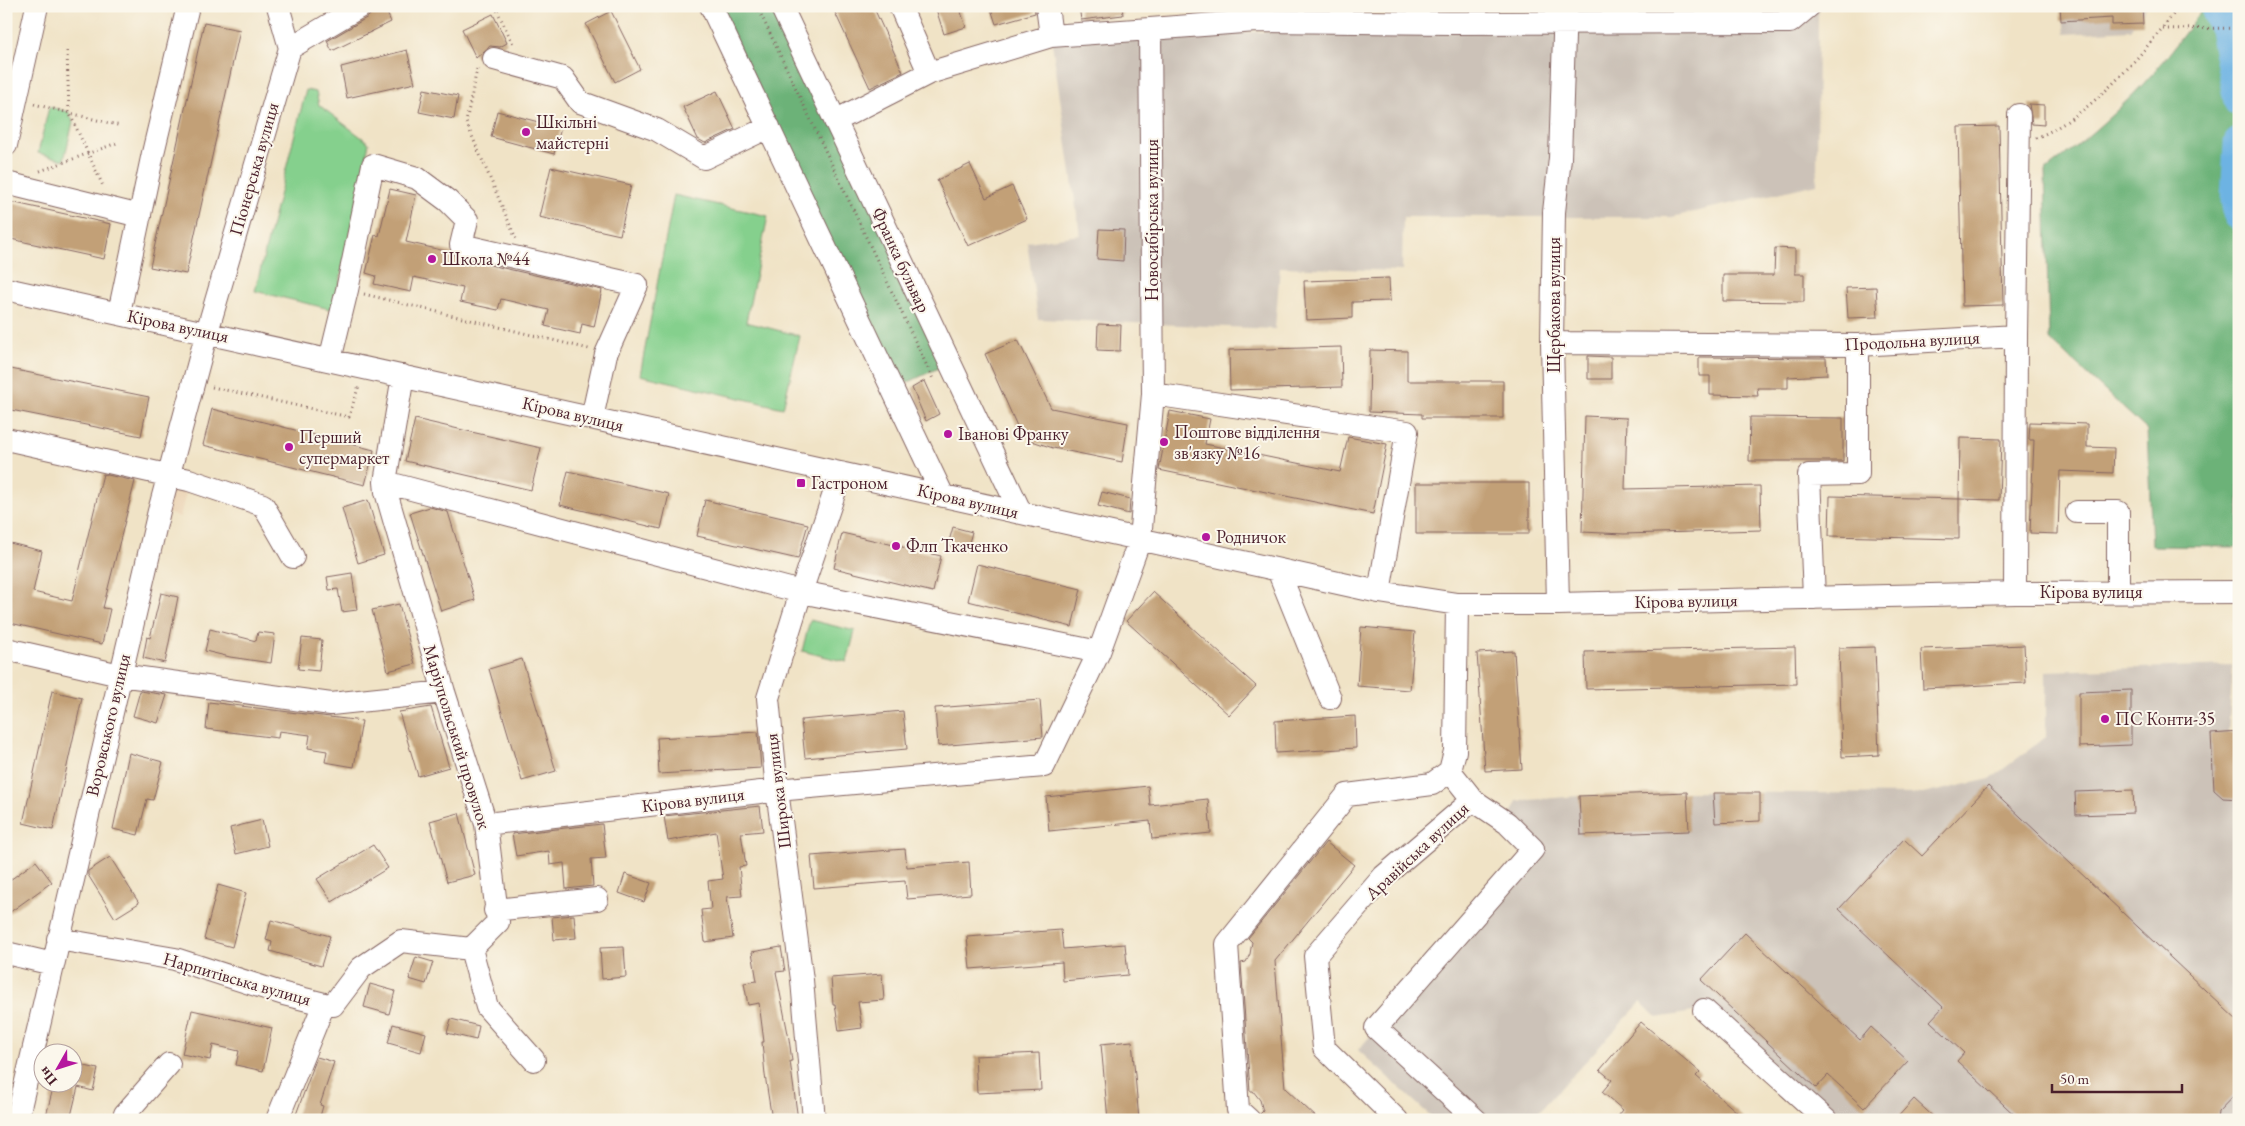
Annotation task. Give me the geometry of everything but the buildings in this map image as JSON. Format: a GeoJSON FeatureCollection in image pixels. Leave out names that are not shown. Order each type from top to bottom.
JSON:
{"type":"FeatureCollection","features":[{"type":"Feature","properties":{"kind":"street"},"geometry":{"type":"LineString","coordinates":[[6,145],[37,6]]}},
{"type":"Feature","properties":{"kind":"street"},"geometry":{"type":"LineString","coordinates":[[119,313],[188,6]]}},
{"type":"Feature","properties":{"kind":"street"},"geometry":{"type":"LineString","coordinates":[[278,6],[290,48],[362,6]]}},
{"type":"Feature","properties":{"kind":"street"},"geometry":{"type":"LineString","coordinates":[[711,6],[943,496]]}},
{"type":"Feature","properties":{"kind":"street","name":"Франка бульвар"},"geometry":{"type":"LineString","coordinates":[[781,6],[1020,513]]}},
{"type":"Feature","properties":{"kind":"street"},"geometry":{"type":"LineString","coordinates":[[900,6],[929,74]]}},
{"type":"Feature","properties":{"kind":"street"},"geometry":{"type":"LineString","coordinates":[[1047,6],[1051,36]]}},
{"type":"Feature","properties":{"kind":"street"},"geometry":{"type":"LineString","coordinates":[[835,121],[929,74],[1051,36],[1256,21],[1564,14],[1790,22],[1809,6]]}},
{"type":"Feature","properties":{"kind":"street","name":"Щербакова вулиця"},"geometry":{"type":"LineString","coordinates":[[1558,604],[1552,343],[1554,212],[1560,158],[1564,14]]}},
{"type":"Feature","properties":{"kind":"street","name":"Новосибірська вулиця"},"geometry":{"type":"LineString","coordinates":[[1140,539],[1154,394],[1150,29]]}},
{"type":"Feature","properties":{"kind":"street","name":"Піонерська вулиця"},"geometry":{"type":"LineString","coordinates":[[207,332],[290,48]]}},
{"type":"Feature","properties":{"kind":"street"},"geometry":{"type":"LineString","coordinates":[[494,59],[563,78],[580,102],[657,130],[704,158],[769,127]]}},
{"type":"Feature","properties":{"kind":"street"},"geometry":{"type":"LineString","coordinates":[[2015,593],[2016,336],[2020,115]]}},
{"type":"Feature","properties":{"kind":"street"},"geometry":{"type":"LineString","coordinates":[[330,360],[347,290],[373,165],[417,178],[448,201],[467,220],[461,246],[637,285],[606,354],[592,418]]}},
{"type":"Feature","properties":{"kind":"street"},"geometry":{"type":"LineString","coordinates":[[6,183],[140,216]]}},
{"type":"Feature","properties":{"kind":"street","name":"Кірова вулиця"},"geometry":{"type":"LineString","coordinates":[[6,289],[1379,592],[1457,604],[1558,604],[2015,593],[2239,592]]}},
{"type":"Feature","properties":{"kind":"street","name":"Воровського вулиця"},"geometry":{"type":"LineString","coordinates":[[17,1120],[168,475],[207,332]]}},
{"type":"Feature","properties":{"kind":"street","name":"Продольна вулиця"},"geometry":{"type":"LineString","coordinates":[[1552,343],[1858,345],[2016,336]]}},
{"type":"Feature","properties":{"kind":"street"},"geometry":{"type":"LineString","coordinates":[[1814,598],[1809,475],[1858,474],[1858,345]]}},
{"type":"Feature","properties":{"kind":"street","name":"Маріупольський провулок"},"geometry":{"type":"LineString","coordinates":[[403,376],[385,482],[389,502],[444,692],[486,824],[495,910],[498,922],[471,949]]}},
{"type":"Feature","properties":{"kind":"street"},"geometry":{"type":"LineString","coordinates":[[1154,394],[1407,432],[1379,592]]}},
{"type":"Feature","properties":{"kind":"street"},"geometry":{"type":"LineString","coordinates":[[6,439],[168,475],[263,506],[294,557]]}},
{"type":"Feature","properties":{"kind":"street","name":"Широка вулиця"},"geometry":{"type":"LineString","coordinates":[[814,1120],[802,980],[768,698],[801,592],[842,473]]}},
{"type":"Feature","properties":{"kind":"street"},"geometry":{"type":"LineString","coordinates":[[385,482],[801,592],[1099,652]]}},
{"type":"Feature","properties":{"kind":"street"},"geometry":{"type":"LineString","coordinates":[[2077,512],[2118,512],[2118,592]]}},
{"type":"Feature","properties":{"kind":"street","name":"Кірова вулиця"},"geometry":{"type":"LineString","coordinates":[[486,824],[778,790],[1044,766],[1099,652],[1140,539]]}},
{"type":"Feature","properties":{"kind":"street"},"geometry":{"type":"LineString","coordinates":[[1278,570],[1330,698]]}},
{"type":"Feature","properties":{"kind":"street"},"geometry":{"type":"LineString","coordinates":[[1249,1120],[1238,1110],[1227,944],[1347,795],[1432,784],[1450,772],[1455,751],[1457,604]]}},
{"type":"Feature","properties":{"kind":"street"},"geometry":{"type":"LineString","coordinates":[[6,649],[120,675],[331,704],[444,692]]}},
{"type":"Feature","properties":{"kind":"street","name":"Аравійська вулиця"},"geometry":{"type":"LineString","coordinates":[[1397,1120],[1324,1048],[1315,956],[1384,876],[1472,800],[1450,772]]}},
{"type":"Feature","properties":{"kind":"street"},"geometry":{"type":"LineString","coordinates":[[1472,800],[1507,823],[1533,849],[1376,1028],[1476,1120]]}},
{"type":"Feature","properties":{"kind":"street"},"geometry":{"type":"LineString","coordinates":[[495,910],[596,898]]}},
{"type":"Feature","properties":{"kind":"street","name":"Нарпитівська вулиця"},"geometry":{"type":"LineString","coordinates":[[58,939],[175,959],[324,1004],[277,1120]]}},
{"type":"Feature","properties":{"kind":"street"},"geometry":{"type":"LineString","coordinates":[[324,1004],[333,1005],[361,968],[401,941],[471,949],[487,1007],[534,1060]]}},
{"type":"Feature","properties":{"kind":"street"},"geometry":{"type":"LineString","coordinates":[[6,953],[53,964]]}},
{"type":"Feature","properties":{"kind":"street"},"geometry":{"type":"LineString","coordinates":[[1704,1010],[1826,1120]]}},
{"type":"Feature","properties":{"kind":"street"},"geometry":{"type":"LineString","coordinates":[[123,1120],[169,1064]]}},
{"type":"Feature","properties":{"kind":"path"},"geometry":{"type":"LineString","coordinates":[[494,6],[515,47],[477,70],[466,122],[525,260]]}},
{"type":"Feature","properties":{"kind":"path"},"geometry":{"type":"LineString","coordinates":[[757,6],[938,388]]}},
{"type":"Feature","properties":{"kind":"path"},"geometry":{"type":"LineString","coordinates":[[2020,145],[2048,133],[2080,111],[2116,81],[2146,50],[2180,6]]}},
{"type":"Feature","properties":{"kind":"path"},"geometry":{"type":"LineString","coordinates":[[2162,29],[2205,30],[2239,28]]}},
{"type":"Feature","properties":{"kind":"path"},"geometry":{"type":"LineString","coordinates":[[67,51],[69,112],[114,210]]}},
{"type":"Feature","properties":{"kind":"path"},"geometry":{"type":"LineString","coordinates":[[16,100],[121,126]]}},
{"type":"Feature","properties":{"kind":"path"},"geometry":{"type":"LineString","coordinates":[[6,183],[117,143]]}},
{"type":"Feature","properties":{"kind":"path"},"geometry":{"type":"LineString","coordinates":[[347,290],[606,354]]}},
{"type":"Feature","properties":{"kind":"path"},"geometry":{"type":"LineString","coordinates":[[193,383],[350,417],[357,393]]}},
{"type":"Feature","properties":{"kind":"shaded area"},"geometry":{"type":"Polygon","coordinates":[[[1818,6],[1817,184],[1672,217],[1403,217],[1402,271],[1280,267],[1275,329],[1038,319],[1027,242],[1080,235],[1051,36],[1790,22],[1818,6]]]}},
{"type":"Feature","properties":{"kind":"shaded area"},"geometry":{"type":"Polygon","coordinates":[[[1996,6],[2147,6],[2130,30],[2065,34],[2062,8],[1996,6]]]}},
{"type":"Feature","properties":{"kind":"shaded area"},"geometry":{"type":"Polygon","coordinates":[[[168,475],[189,480],[180,517],[159,511],[168,475]]]}},
{"type":"Feature","properties":{"kind":"shaded area"},"geometry":{"type":"Polygon","coordinates":[[[2233,665],[2228,733],[2239,732],[2239,1120],[1826,1120],[1705,1010],[1657,1018],[1641,1002],[1531,1120],[1435,1120],[1358,1050],[1533,850],[1507,823],[1517,801],[1579,796],[1687,792],[1923,794],[1990,779],[2046,737],[2046,671],[2233,665]]]}},
{"type":"Feature","properties":{"kind":"green space"},"geometry":{"type":"Polygon","coordinates":[[[711,6],[781,6],[949,363],[894,389],[711,6]]]}},
{"type":"Feature","properties":{"kind":"green space"},"geometry":{"type":"Polygon","coordinates":[[[2204,6],[2239,6],[2239,547],[2152,546],[2147,430],[2049,339],[2045,171],[2083,141],[2135,93],[2166,58],[2204,6]]]}},
{"type":"Feature","properties":{"kind":"green space"},"geometry":{"type":"Polygon","coordinates":[[[306,90],[316,92],[319,105],[369,143],[334,310],[255,291],[306,90]]]}},
{"type":"Feature","properties":{"kind":"green space"},"geometry":{"type":"Polygon","coordinates":[[[49,107],[69,112],[73,122],[64,160],[38,153],[49,107]]]}},
{"type":"Feature","properties":{"kind":"green space"},"geometry":{"type":"Polygon","coordinates":[[[674,195],[768,216],[746,322],[800,336],[783,408],[640,375],[674,195]]]}},
{"type":"Feature","properties":{"kind":"green space"},"geometry":{"type":"Polygon","coordinates":[[[810,620],[855,631],[847,662],[802,651],[810,620]]]}},
{"type":"Feature","properties":{"kind":"waterway"},"geometry":{"type":"LineString","coordinates":[[2215,6],[2225,29],[2239,101]]}},
{"type":"Feature","properties":{"kind":"waterway"},"geometry":{"type":"LineString","coordinates":[[2239,143],[2236,201],[2239,215]]}},
{"type":"Feature","properties":{"kind":"place","name":"Шкільні майстерні"},"geometry":{"type":"Point","coordinates":[526,132]}},
{"type":"Feature","properties":{"kind":"place","name":"Школа №44"},"geometry":{"type":"Point","coordinates":[432,259]}},
{"type":"Feature","properties":{"kind":"place","name":"Іванові Франку"},"geometry":{"type":"Point","coordinates":[948,434]}},
{"type":"Feature","properties":{"kind":"place","name":"Поштове відділення зв'язку №16"},"geometry":{"type":"Point","coordinates":[1164,442]}},
{"type":"Feature","properties":{"kind":"place","name":"Перший супермаркет"},"geometry":{"type":"Point","coordinates":[289,447]}},
{"type":"Feature","properties":{"kind":"place","name":"Гастроном"},"geometry":{"type":"Point","coordinates":[801,483]}},
{"type":"Feature","properties":{"kind":"place","name":"Родничок"},"geometry":{"type":"Point","coordinates":[1206,537]}},
{"type":"Feature","properties":{"kind":"place","name":"Флп Ткаченко"},"geometry":{"type":"Point","coordinates":[896,546]}},
{"type":"Feature","properties":{"kind":"place","name":"ПС Конти-35"},"geometry":{"type":"Point","coordinates":[2105,719]}}]}
